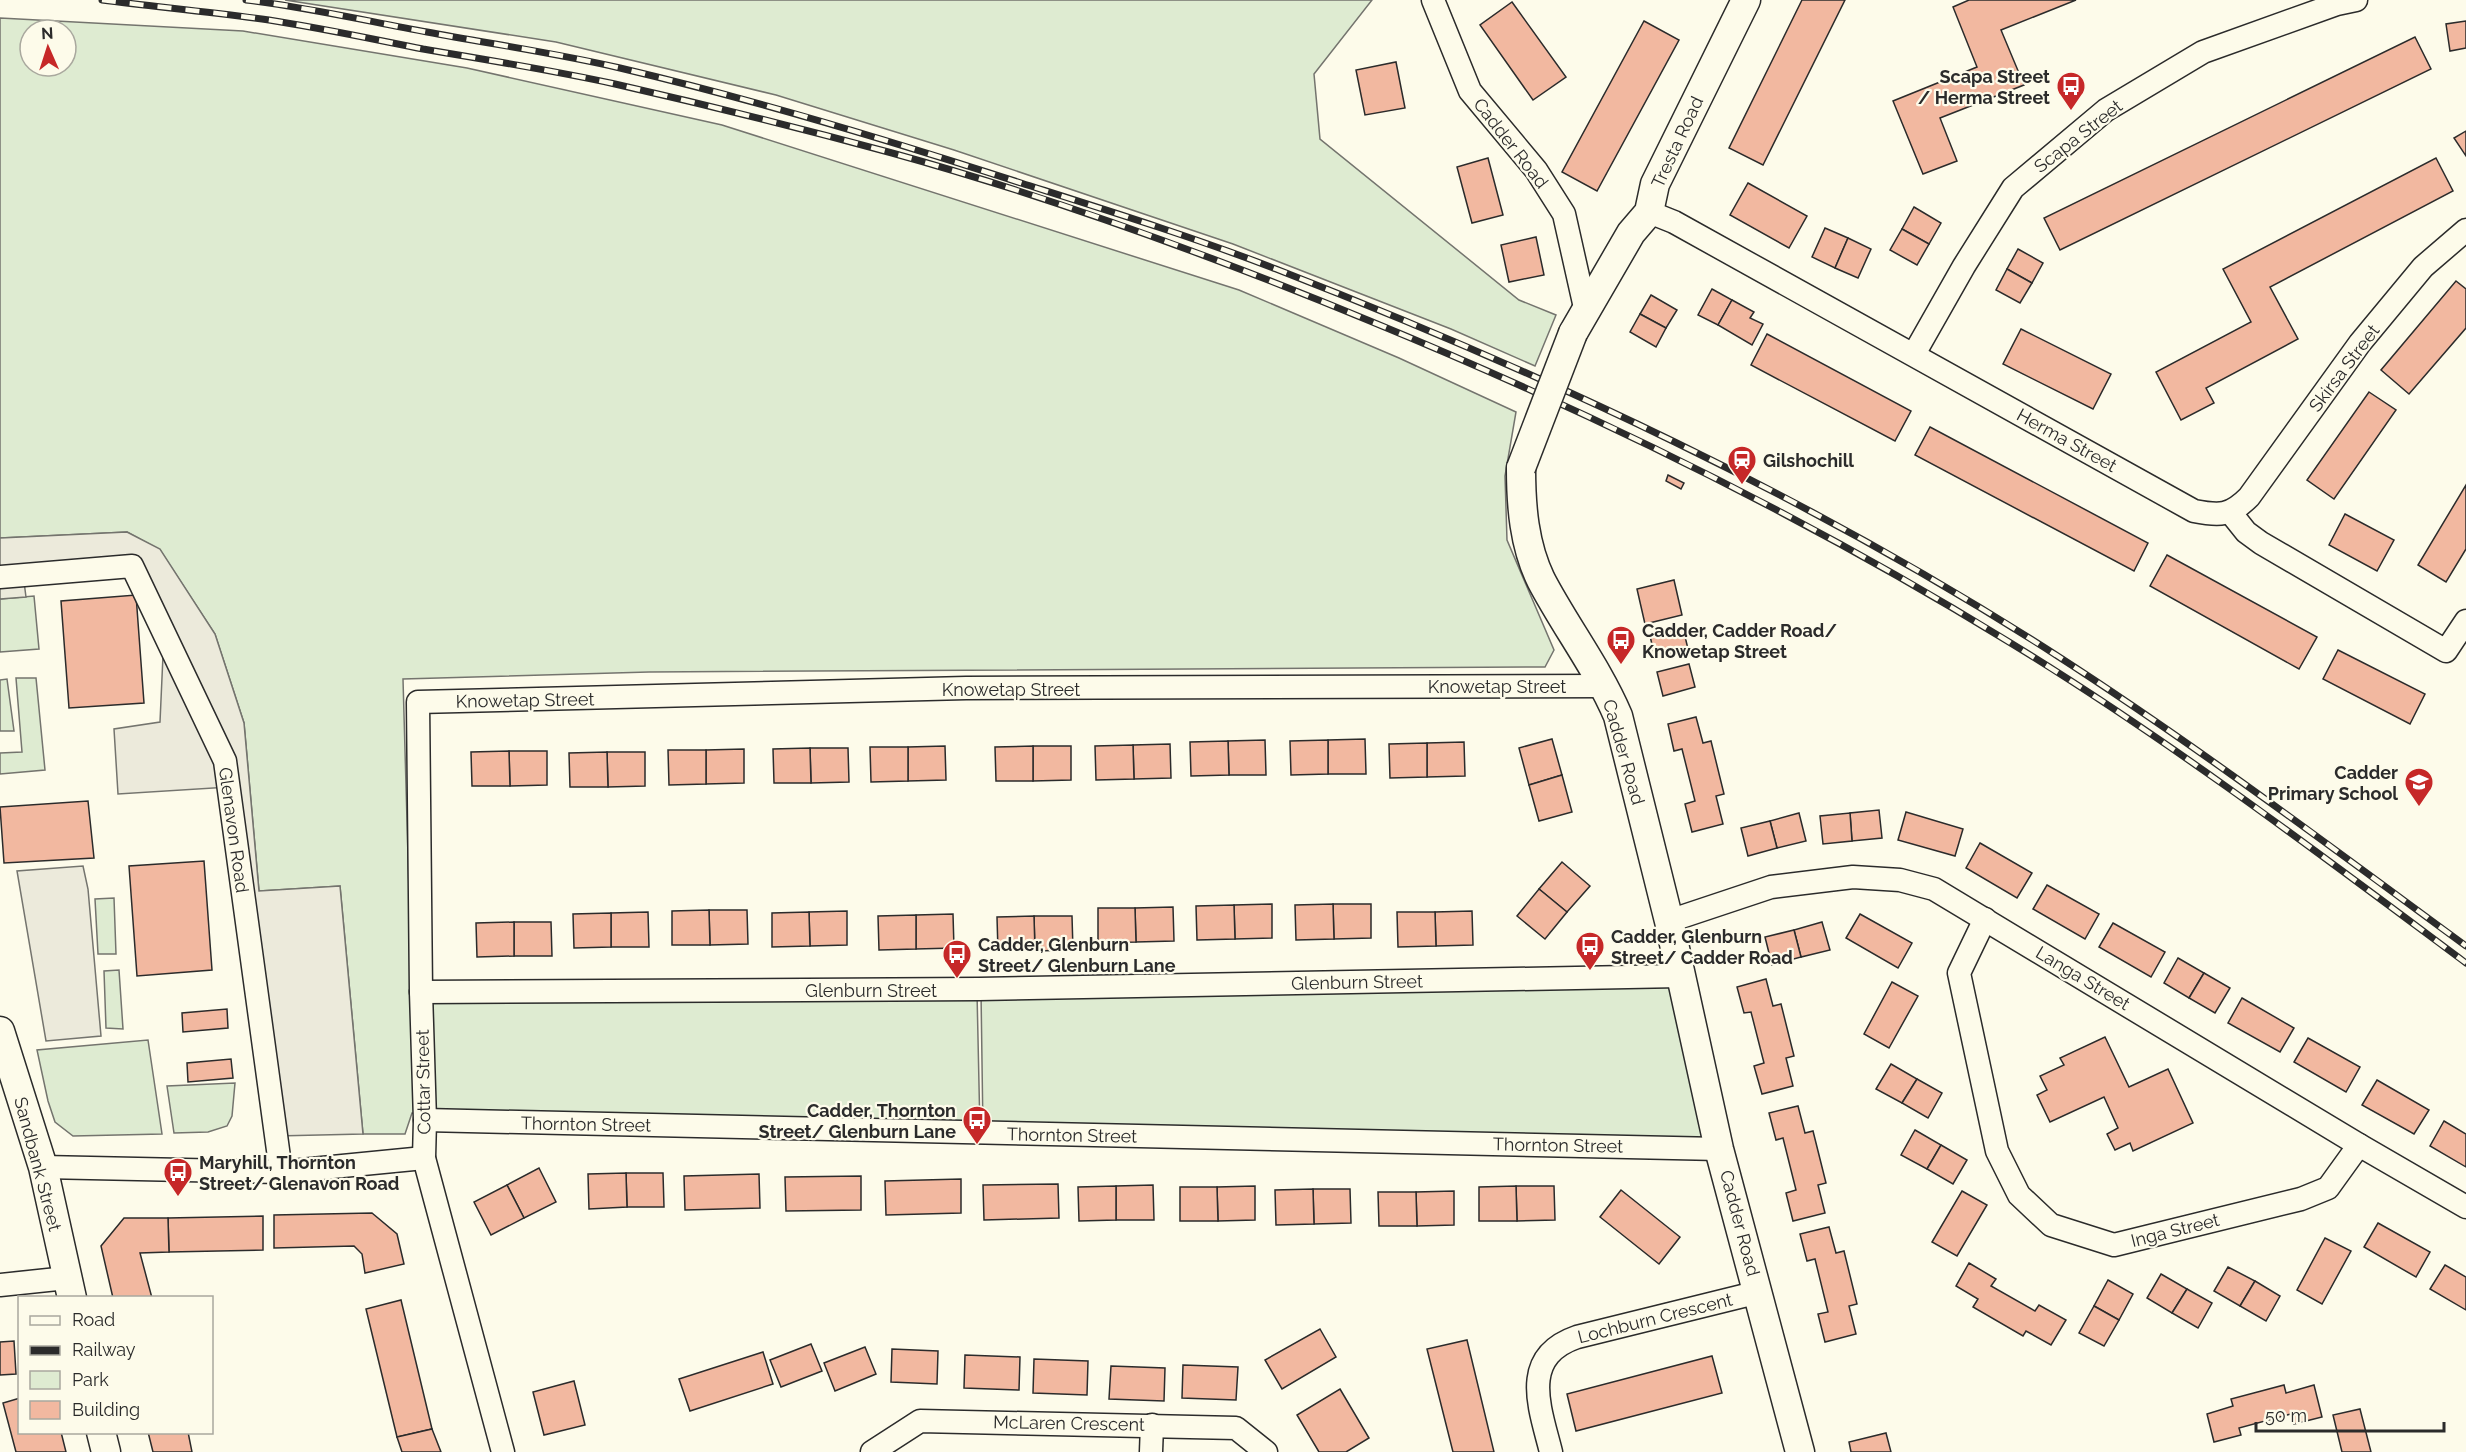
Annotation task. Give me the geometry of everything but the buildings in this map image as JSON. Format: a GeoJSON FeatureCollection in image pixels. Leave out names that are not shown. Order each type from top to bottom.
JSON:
{"type":"FeatureCollection","features":[{"type":"Feature","properties":{"kind":"street","name":"Cadder Road"},"geometry":{"type":"LineString","coordinates":[[1433,0],[1470,91],[1536,170],[1564,214],[1580,323],[1521,468],[1521,506],[1528,541],[1541,578],[1605,686],[1618,716],[1669,921],[1719,1149],[1800,1452]]}},
{"type":"Feature","properties":{"kind":"street","name":"Tresta Road"},"geometry":{"type":"LineString","coordinates":[[1580,323],[1631,233],[1649,212],[1655,184],[1746,0]]}},
{"type":"Feature","properties":{"kind":"street","name":"Scapa Street"},"geometry":{"type":"LineString","coordinates":[[1914,354],[1964,266],[2013,188],[2106,110],[2203,52],[2337,4],[2356,0]]}},
{"type":"Feature","properties":{"kind":"street","name":"Herma Street"},"geometry":{"type":"LineString","coordinates":[[1649,212],[1674,222],[2194,511],[2220,514],[2230,512]]}},
{"type":"Feature","properties":{"kind":"street","name":"Skirsa Street"},"geometry":{"type":"LineString","coordinates":[[2230,512],[2240,506],[2257,487],[2360,343],[2423,267],[2466,230]]}},
{"type":"Feature","properties":{"kind":"street"},"geometry":{"type":"LineString","coordinates":[[2230,512],[2246,532],[2261,543],[2446,651],[2466,621]]}},
{"type":"Feature","properties":{"kind":"street","name":"Glenavon Road"},"geometry":{"type":"LineString","coordinates":[[0,577],[132,566],[225,761],[281,1172]]}},
{"type":"Feature","properties":{"kind":"street","name":"Knowetap Street"},"geometry":{"type":"LineString","coordinates":[[418,702],[966,688],[1605,686]]}},
{"type":"Feature","properties":{"kind":"street","name":"Cottar Street"},"geometry":{"type":"LineString","coordinates":[[418,702],[424,1158],[503,1452]]}},
{"type":"Feature","properties":{"kind":"street","name":"Langa Street"},"geometry":{"type":"LineString","coordinates":[[1669,921],[1771,887],[1853,877],[1900,880],[1934,889],[2466,1207]]}},
{"type":"Feature","properties":{"kind":"street","name":"Inga Street"},"geometry":{"type":"LineString","coordinates":[[1985,920],[1959,974],[1997,1151],[2019,1195],[2051,1225],[2114,1245],[2301,1199],[2328,1188],[2359,1145]]}},
{"type":"Feature","properties":{"kind":"street","name":"Glenburn Street"},"geometry":{"type":"LineString","coordinates":[[421,992],[967,989],[1680,976]]}},
{"type":"Feature","properties":{"kind":"street","name":"Sandbank Street"},"geometry":{"type":"LineString","coordinates":[[0,1031],[43,1167],[70,1288]]}},
{"type":"Feature","properties":{"kind":"street","name":"Thornton Street"},"geometry":{"type":"LineString","coordinates":[[425,1120],[1719,1149]]}},
{"type":"Feature","properties":{"kind":"street"},"geometry":{"type":"LineString","coordinates":[[43,1167],[281,1172],[424,1158]]}},
{"type":"Feature","properties":{"kind":"street"},"geometry":{"type":"LineString","coordinates":[[0,1285],[70,1288]]}},
{"type":"Feature","properties":{"kind":"street","name":"Lochburn Crescent"},"geometry":{"type":"LineString","coordinates":[[1551,1452],[1540,1408],[1537,1383],[1544,1362],[1557,1347],[1577,1337],[1759,1292]]}},
{"type":"Feature","properties":{"kind":"street","name":"McLaren Crescent"},"geometry":{"type":"LineString","coordinates":[[873,1452],[921,1420],[1236,1428],[1266,1452]]}},
{"type":"Feature","properties":{"kind":"street"},"geometry":{"type":"LineString","coordinates":[[1151,1452],[1152,1425]]}},
{"type":"Feature","properties":{"kind":"street"},"geometry":{"type":"LineString","coordinates":[[102,1434],[106,1452]]}},
{"type":"Feature","properties":{"kind":"green space"},"geometry":{"type":"Polygon","coordinates":[[[285,0],[1372,0],[1314,74],[1320,139],[1519,300],[1556,315],[1535,366],[1451,329],[1233,244],[954,150],[776,95],[556,42],[285,0]]]}},
{"type":"Feature","properties":{"kind":"green space"},"geometry":{"type":"Polygon","coordinates":[[[0,18],[18,19],[18,78],[78,78],[78,22],[243,31],[467,68],[722,125],[1239,290],[1399,358],[1516,412],[1505,476],[1507,540],[1554,650],[1545,667],[649,672],[403,679],[412,998],[977,992],[980,1131],[412,1113],[405,1134],[363,1134],[340,886],[259,891],[244,723],[215,634],[160,550],[127,532],[0,538],[0,18]]]}},
{"type":"Feature","properties":{"kind":"green space"},"geometry":{"type":"Polygon","coordinates":[[[34,596],[39,649],[0,652],[0,599],[34,596]]]}},
{"type":"Feature","properties":{"kind":"green space"},"geometry":{"type":"Polygon","coordinates":[[[16,678],[36,678],[45,770],[0,774],[0,753],[22,752],[16,678]]]}},
{"type":"Feature","properties":{"kind":"green space"},"geometry":{"type":"Polygon","coordinates":[[[7,679],[14,731],[0,731],[0,680],[7,679]]]}},
{"type":"Feature","properties":{"kind":"green space"},"geometry":{"type":"Polygon","coordinates":[[[114,898],[116,954],[98,954],[95,899],[114,898]]]}},
{"type":"Feature","properties":{"kind":"green space"},"geometry":{"type":"Polygon","coordinates":[[[119,970],[123,1029],[106,1028],[104,971],[119,970]]]}},
{"type":"Feature","properties":{"kind":"green space"},"geometry":{"type":"Polygon","coordinates":[[[1675,978],[1714,1143],[983,1131],[981,992],[1675,978]]]}},
{"type":"Feature","properties":{"kind":"green space"},"geometry":{"type":"Polygon","coordinates":[[[148,1040],[162,1134],[73,1136],[55,1122],[37,1050],[148,1040]]]}},
{"type":"Feature","properties":{"kind":"green space"},"geometry":{"type":"Polygon","coordinates":[[[235,1083],[232,1116],[227,1126],[208,1132],[174,1133],[167,1086],[235,1083]]]}},
{"type":"Feature","properties":{"kind":"shaded area"},"geometry":{"type":"Polygon","coordinates":[[[127,532],[160,549],[215,634],[244,723],[259,891],[340,886],[363,1134],[276,1136],[229,787],[118,794],[114,729],[160,722],[164,633],[132,566],[23,574],[26,597],[0,599],[0,538],[127,532]]]}},
{"type":"Feature","properties":{"kind":"shaded area"},"geometry":{"type":"Polygon","coordinates":[[[83,866],[88,889],[101,1036],[46,1041],[17,871],[83,866]]]}},
{"type":"Feature","properties":{"kind":"railway"},"geometry":{"type":"LineString","coordinates":[[102,0],[308,26],[591,79],[788,126],[892,153],[1074,209],[1253,274],[1370,321],[1535,392],[1696,469],[1776,509],[1932,596],[2127,717],[2298,838],[2466,963]]}},
{"type":"Feature","properties":{"kind":"railway"},"geometry":{"type":"LineString","coordinates":[[246,0],[314,10],[548,53],[721,93],[822,121],[1117,214],[1276,269],[1377,309],[1676,442],[1869,543],[1964,598],[2056,655],[2161,725],[2466,946]]}},
{"type":"Feature","properties":{"kind":"place","name":"Scapa Street / Herma Street"},"geometry":{"type":"Point","coordinates":[2071,112]}},
{"type":"Feature","properties":{"kind":"place","name":"Gilshochill"},"geometry":{"type":"Point","coordinates":[1742,486]}},
{"type":"Feature","properties":{"kind":"place","name":"Cadder, Cadder Road/ Knowetap Street"},"geometry":{"type":"Point","coordinates":[1621,666]}},
{"type":"Feature","properties":{"kind":"place","name":"Cadder Primary School"},"geometry":{"type":"Point","coordinates":[2419,808]}},
{"type":"Feature","properties":{"kind":"place","name":"Cadder, Glenburn Street/ Cadder Road"},"geometry":{"type":"Point","coordinates":[1590,972]}},
{"type":"Feature","properties":{"kind":"place","name":"Cadder, Glenburn Street/ Glenburn Lane"},"geometry":{"type":"Point","coordinates":[957,980]}},
{"type":"Feature","properties":{"kind":"place","name":"Cadder, Thornton Street/ Glenburn Lane"},"geometry":{"type":"Point","coordinates":[977,1146]}},
{"type":"Feature","properties":{"kind":"place","name":"Maryhill, Thornton Street/ Glenavon Road"},"geometry":{"type":"Point","coordinates":[178,1198]}}]}
